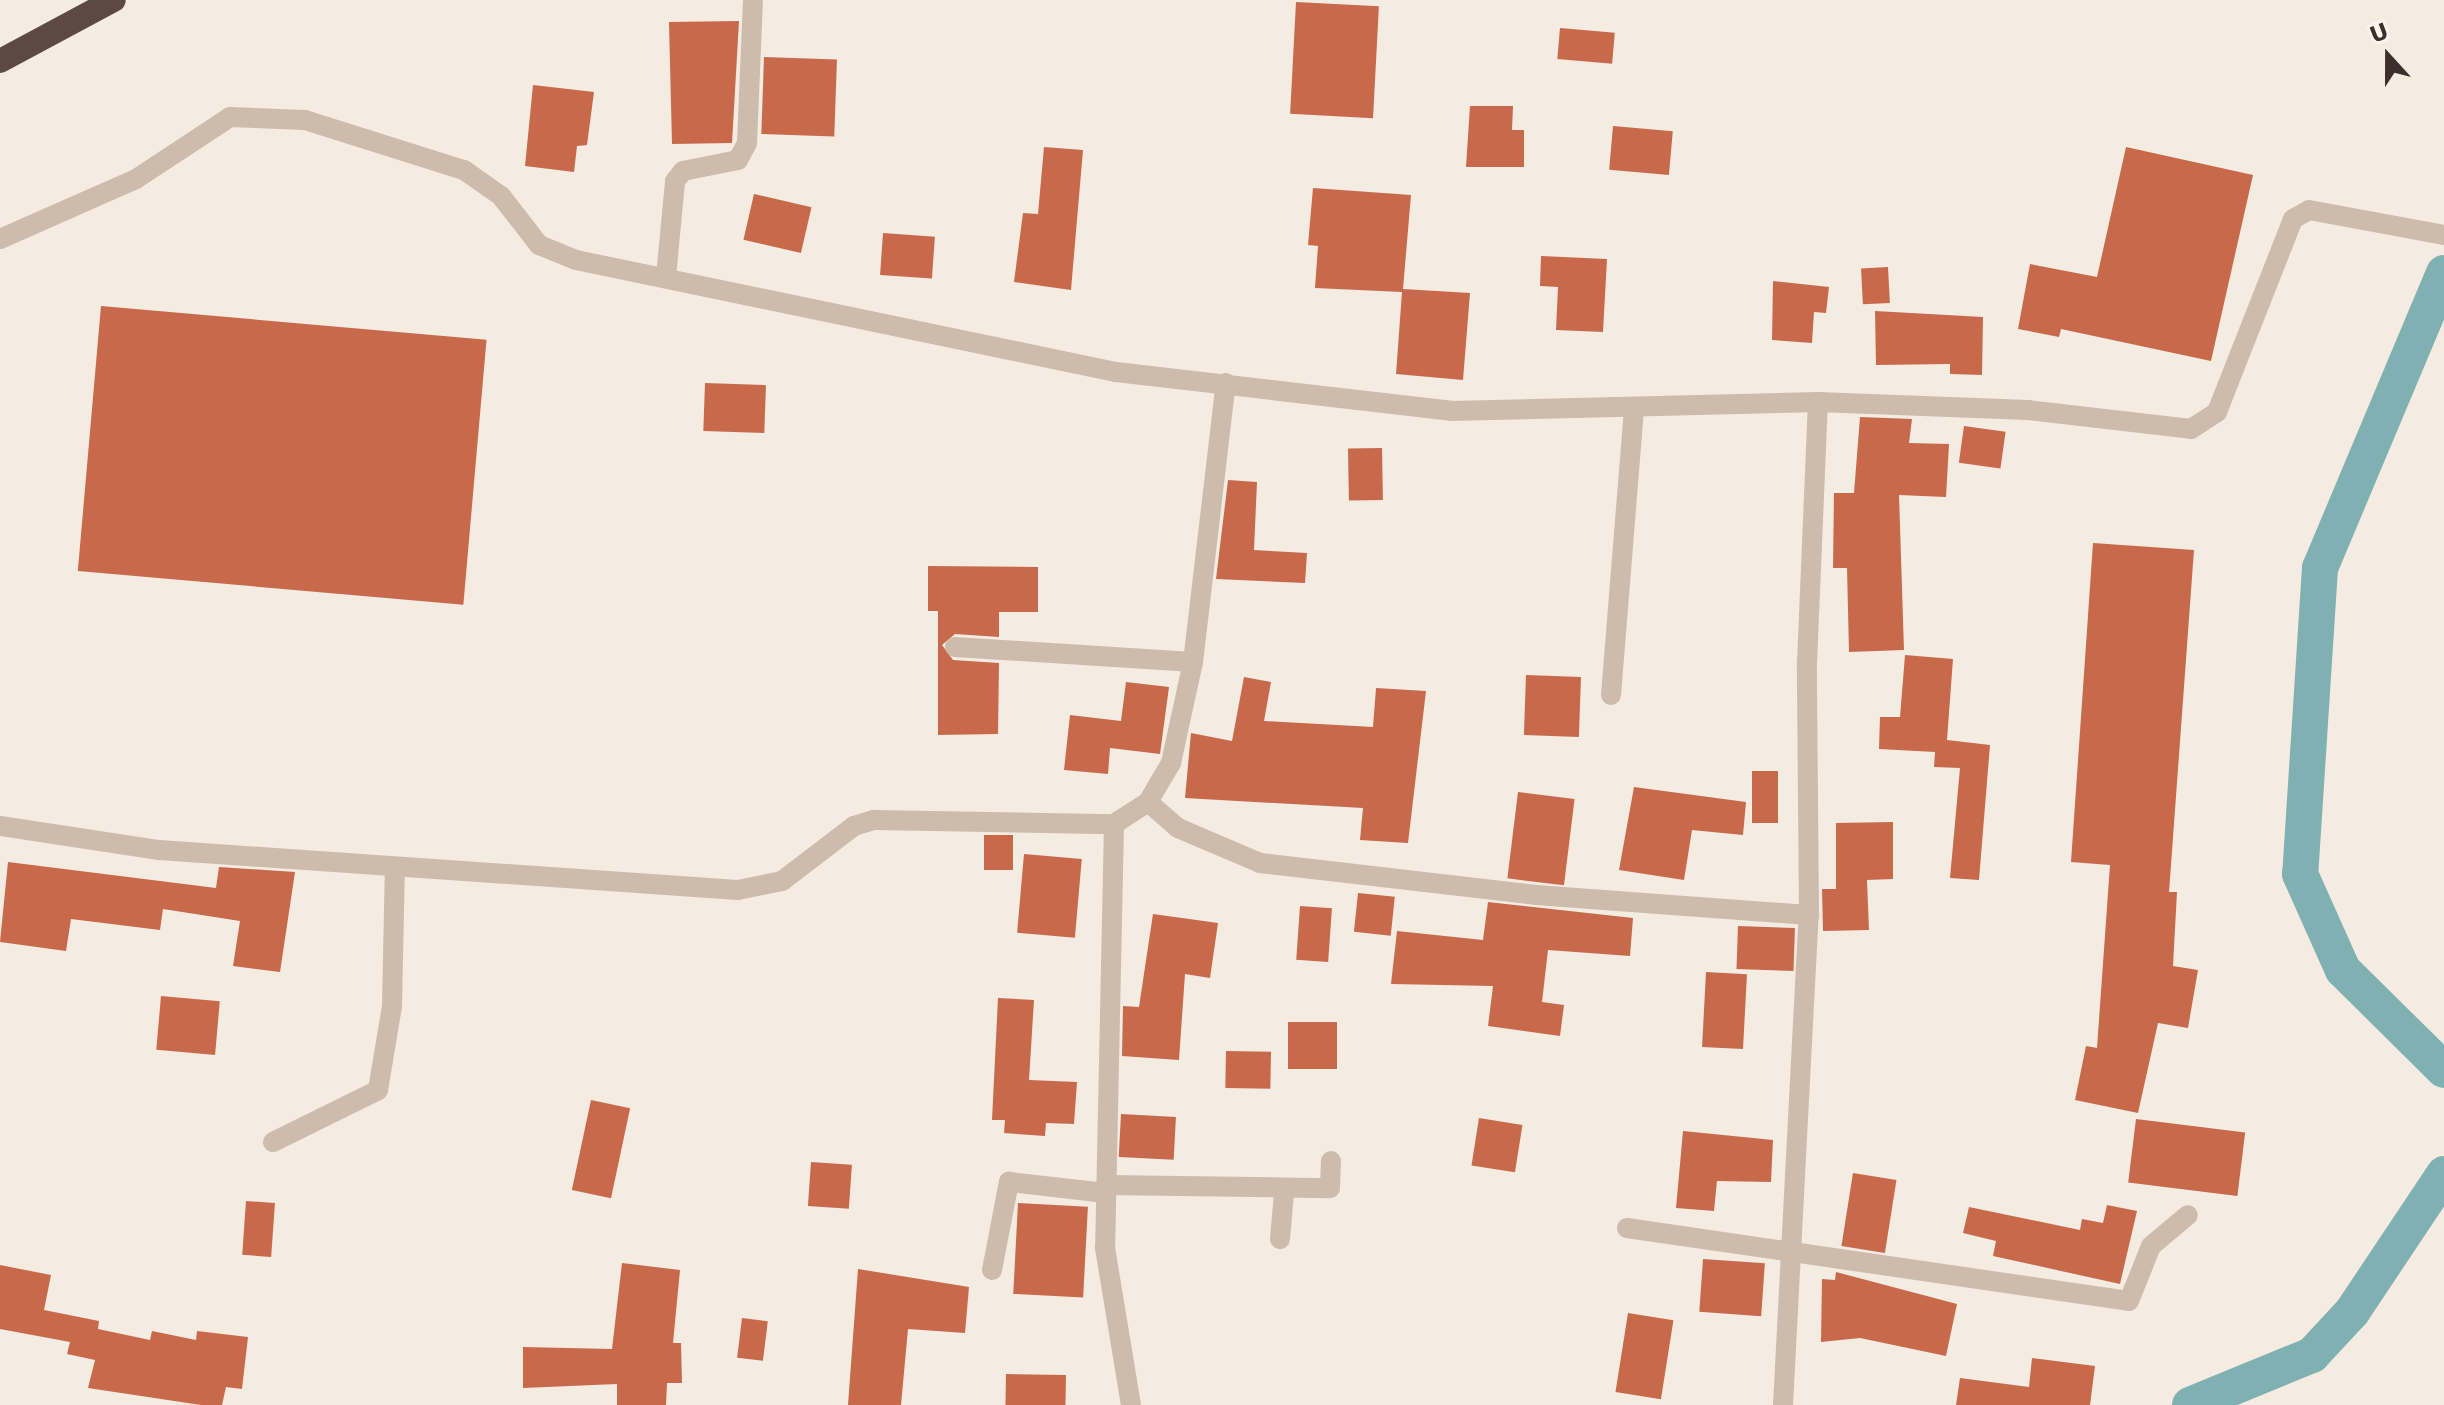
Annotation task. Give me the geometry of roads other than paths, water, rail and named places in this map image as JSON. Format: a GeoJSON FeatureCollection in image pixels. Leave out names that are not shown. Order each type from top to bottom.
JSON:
{"type":"FeatureCollection","features":[{"type":"Feature","properties":{"kind":"highway"},"geometry":{"type":"LineString","coordinates":[[0,61],[114,0]]}},
{"type":"Feature","properties":{"kind":"street"},"geometry":{"type":"LineString","coordinates":[[666,277],[675,181],[683,171],[738,160],[747,143],[753,0]]}},
{"type":"Feature","properties":{"kind":"street"},"geometry":{"type":"LineString","coordinates":[[0,239],[136,179],[230,117],[305,120],[464,170],[501,196],[539,245],[623,273],[666,277],[1116,372],[1451,411],[1634,411],[1818,402],[2028,410],[2191,429],[2217,412],[2293,219],[2309,210],[2444,235]]}},
{"type":"Feature","properties":{"kind":"street"},"geometry":{"type":"LineString","coordinates":[[0,826],[159,850],[763,890],[874,820],[1114,824],[1148,802],[1171,763],[1193,662],[1226,383]]}},
{"type":"Feature","properties":{"kind":"street"},"geometry":{"type":"LineString","coordinates":[[1783,1405],[1788,1253],[1809,915],[1807,663],[1818,402]]}},
{"type":"Feature","properties":{"kind":"street"},"geometry":{"type":"LineString","coordinates":[[1611,695],[1634,411]]}},
{"type":"Feature","properties":{"kind":"street"},"geometry":{"type":"LineString","coordinates":[[955,647],[1193,662]]}},
{"type":"Feature","properties":{"kind":"street"},"geometry":{"type":"LineString","coordinates":[[1148,802],[1178,828],[1260,863],[1809,915]]}},
{"type":"Feature","properties":{"kind":"street"},"geometry":{"type":"LineString","coordinates":[[1114,824],[1105,1189],[1110,1292],[1131,1405]]}},
{"type":"Feature","properties":{"kind":"street"},"geometry":{"type":"LineString","coordinates":[[273,1142],[378,1090],[392,1006],[395,867]]}},
{"type":"Feature","properties":{"kind":"street"},"geometry":{"type":"LineString","coordinates":[[992,1270],[1009,1182],[1105,1189],[1284,1192],[1330,1188],[1331,1161]]}},
{"type":"Feature","properties":{"kind":"street"},"geometry":{"type":"LineString","coordinates":[[1280,1239],[1284,1192]]}},
{"type":"Feature","properties":{"kind":"street"},"geometry":{"type":"LineString","coordinates":[[1627,1228],[2129,1301],[2151,1246],[2188,1215]]}},
{"type":"Feature","properties":{"kind":"waterway"},"geometry":{"type":"LineString","coordinates":[[2444,273],[2320,568],[2300,874],[2343,970],[2444,1070]]}},
{"type":"Feature","properties":{"kind":"waterway"},"geometry":{"type":"LineString","coordinates":[[2190,1405],[2312,1355],[2352,1312],[2444,1174]]}}]}
